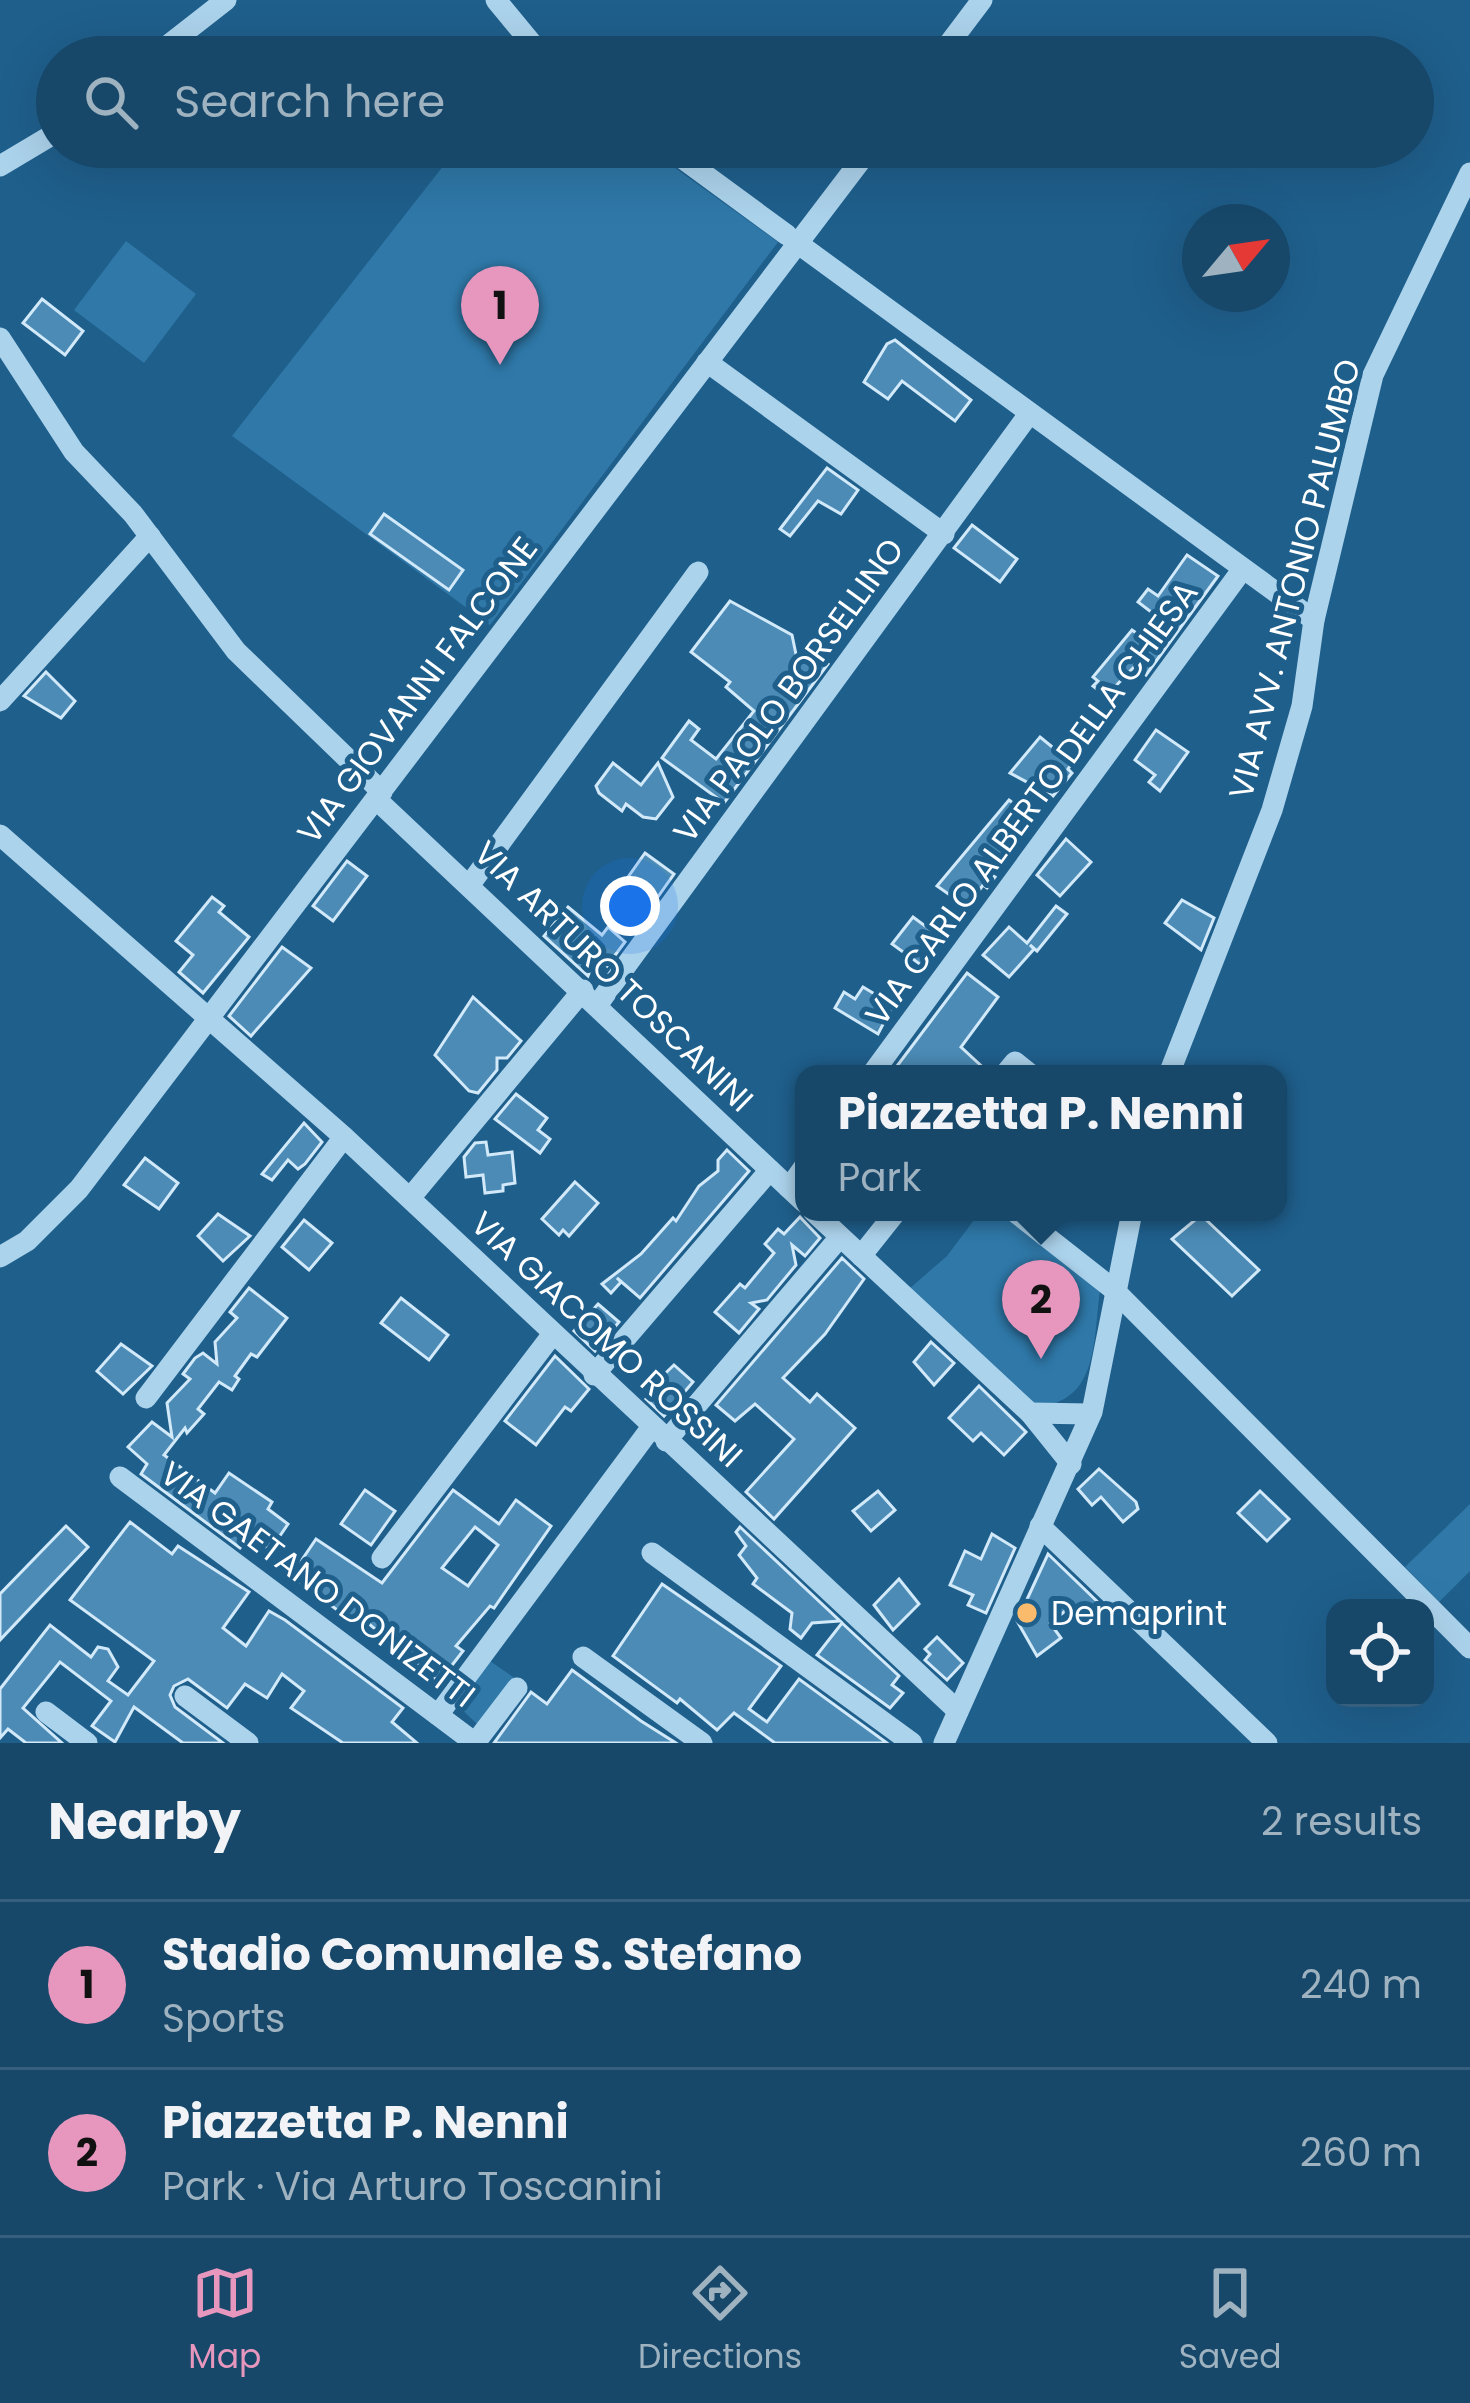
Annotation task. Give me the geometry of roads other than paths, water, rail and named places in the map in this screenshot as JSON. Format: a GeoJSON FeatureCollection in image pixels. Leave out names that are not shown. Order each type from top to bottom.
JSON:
{"type":"FeatureCollection","features":[{"type":"Feature","properties":{"kind":"street"},"geometry":{"type":"LineString","coordinates":[[180,36],[226,0]]}},
{"type":"Feature","properties":{"kind":"street"},"geometry":{"type":"LineString","coordinates":[[496,0],[526,36]]}},
{"type":"Feature","properties":{"kind":"street"},"geometry":{"type":"LineString","coordinates":[[955,36],[982,0]]}},
{"type":"Feature","properties":{"kind":"street"},"geometry":{"type":"LineString","coordinates":[[0,166],[36,145]]}},
{"type":"Feature","properties":{"kind":"street"},"geometry":{"type":"LineString","coordinates":[[696,168],[1314,620]]}},
{"type":"Feature","properties":{"kind":"street","name":"VIA GIOVANNI FALCONE"},"geometry":{"type":"LineString","coordinates":[[0,1257],[27,1241],[79,1189],[707,362],[794,240],[854,168]]}},
{"type":"Feature","properties":{"kind":"street","name":"VIA AVV. ANTONIO PALUMBO"},"geometry":{"type":"LineString","coordinates":[[1173,1065],[1272,810],[1302,706],[1314,620],[1373,375],[1470,173]]}},
{"type":"Feature","properties":{"kind":"street","name":"VIA ARTURO TOSCANINI"},"geometry":{"type":"LineString","coordinates":[[0,338],[86,468],[151,536],[236,651],[379,796],[795,1194]]}},
{"type":"Feature","properties":{"kind":"street"},"geometry":{"type":"LineString","coordinates":[[707,362],[944,534]]}},
{"type":"Feature","properties":{"kind":"street","name":"VIA PAOLO BORSELLINO"},"geometry":{"type":"LineString","coordinates":[[410,1198],[590,997],[944,534],[1030,414]]}},
{"type":"Feature","properties":{"kind":"street"},"geometry":{"type":"LineString","coordinates":[[0,701],[151,536]]}},
{"type":"Feature","properties":{"kind":"street","name":"VIA CARLO ALBERTO DELLA CHIESA"},"geometry":{"type":"LineString","coordinates":[[879,1065],[1243,570]]}},
{"type":"Feature","properties":{"kind":"street"},"geometry":{"type":"LineString","coordinates":[[471,883],[698,572]]}},
{"type":"Feature","properties":{"kind":"street","name":"VIA GIACOMO ROSSINI"},"geometry":{"type":"LineString","coordinates":[[0,835],[344,1137],[958,1711]]}},
{"type":"Feature","properties":{"kind":"street"},"geometry":{"type":"LineString","coordinates":[[146,1398],[344,1137]]}},
{"type":"Feature","properties":{"kind":"street"},"geometry":{"type":"LineString","coordinates":[[594,1375],[770,1170]]}},
{"type":"Feature","properties":{"kind":"street"},"geometry":{"type":"LineString","coordinates":[[824,1221],[1030,1413],[1071,1464]]}},
{"type":"Feature","properties":{"kind":"street"},"geometry":{"type":"LineString","coordinates":[[861,1256],[889,1221]]}},
{"type":"Feature","properties":{"kind":"street"},"geometry":{"type":"LineString","coordinates":[[1027,1221],[1113,1289],[1470,1648]]}},
{"type":"Feature","properties":{"kind":"street"},"geometry":{"type":"LineString","coordinates":[[944,1743],[1090,1414],[1130,1221]]}},
{"type":"Feature","properties":{"kind":"street"},"geometry":{"type":"LineString","coordinates":[[438,1715],[658,1435],[841,1237]]}},
{"type":"Feature","properties":{"kind":"street"},"geometry":{"type":"LineString","coordinates":[[382,1558],[552,1335]]}},
{"type":"Feature","properties":{"kind":"street"},"geometry":{"type":"LineString","coordinates":[[1030,1413],[1090,1414]]}},
{"type":"Feature","properties":{"kind":"street","name":"VIA GAETANO DONIZETTI"},"geometry":{"type":"LineString","coordinates":[[120,1477],[475,1743]]}},
{"type":"Feature","properties":{"kind":"street"},"geometry":{"type":"LineString","coordinates":[[1040,1526],[1267,1743]]}},
{"type":"Feature","properties":{"kind":"street"},"geometry":{"type":"LineString","coordinates":[[652,1553],[912,1743]]}},
{"type":"Feature","properties":{"kind":"street"},"geometry":{"type":"LineString","coordinates":[[584,1657],[702,1743]]}},
{"type":"Feature","properties":{"kind":"street"},"geometry":{"type":"LineString","coordinates":[[475,1743],[517,1688]]}},
{"type":"Feature","properties":{"kind":"street"},"geometry":{"type":"LineString","coordinates":[[185,1696],[248,1743]]}},
{"type":"Feature","properties":{"kind":"street"},"geometry":{"type":"LineString","coordinates":[[46,1712],[87,1743]]}},
{"type":"Feature","properties":{"kind":"place","name":"Stadio Comunale S. Stefano"},"geometry":{"type":"Point","coordinates":[500,365]}},
{"type":"Feature","properties":{"kind":"place","name":"Piazzetta P. Nenni"},"geometry":{"type":"Point","coordinates":[1041,1359]}},
{"type":"Feature","properties":{"kind":"place","name":"Demaprint"},"geometry":{"type":"Point","coordinates":[1027,1613]}}]}
